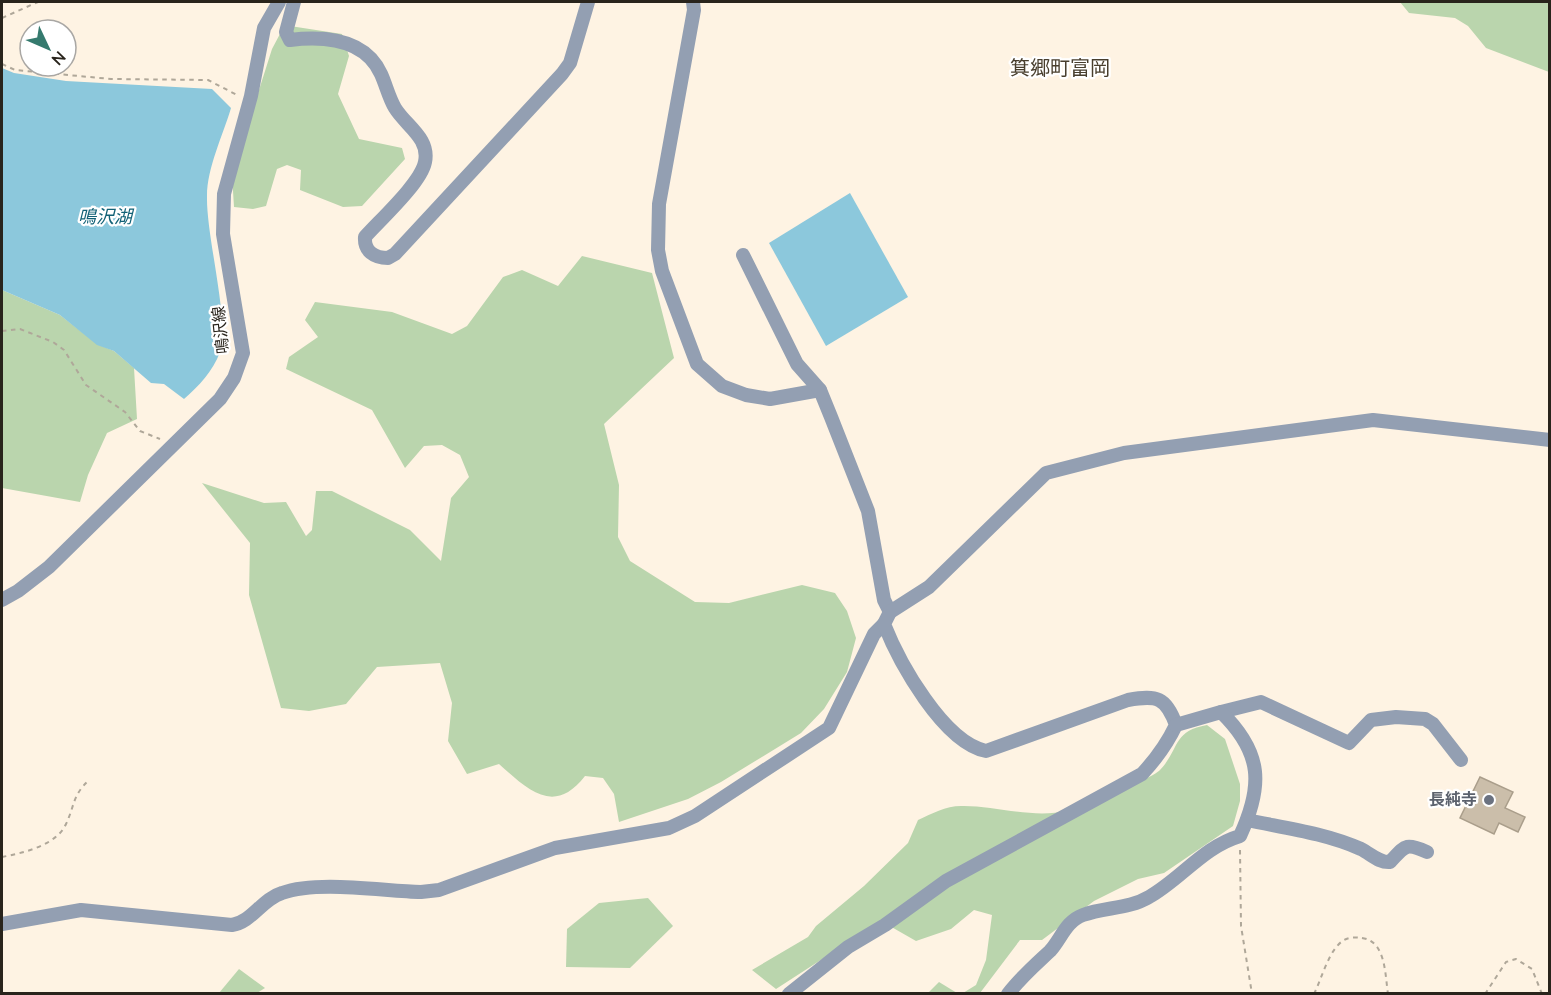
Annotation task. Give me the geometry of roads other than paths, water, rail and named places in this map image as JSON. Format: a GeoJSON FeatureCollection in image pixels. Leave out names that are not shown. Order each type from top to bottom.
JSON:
{"type":"FeatureCollection","features":[{"type":"Feature","properties":{"kind":"street","name":"鳴沢線"},"geometry":{"type":"LineString","coordinates":[[2,600],[18,591],[49,567],[220,399],[234,378],[243,353],[223,234],[224,194],[251,96],[264,28],[279,2]]}},
{"type":"Feature","properties":{"kind":"street"},"geometry":{"type":"LineString","coordinates":[[294,2],[286,32],[290,40],[312,38],[351,44],[370,56],[381,73],[396,109],[425,146],[425,162],[417,180],[365,237],[364,245],[370,253],[388,258],[395,255],[562,74],[570,63],[588,2]]}},
{"type":"Feature","properties":{"kind":"street"},"geometry":{"type":"LineString","coordinates":[[693,2],[694,10],[659,204],[658,250],[662,271],[697,364],[722,386],[746,395],[770,399],[820,390]]}},
{"type":"Feature","properties":{"kind":"street"},"geometry":{"type":"LineString","coordinates":[[743,255],[796,364],[820,390],[868,511],[894,651],[935,710],[958,736],[978,749],[987,750],[1128,700],[1149,697],[1161,700],[1171,711],[1176,725]]}},
{"type":"Feature","properties":{"kind":"street"},"geometry":{"type":"LineString","coordinates":[[2,924],[81,910],[232,925],[245,921],[274,895],[295,889],[306,887],[421,892],[439,890],[555,848],[669,828],[695,816],[829,728],[874,634],[887,618],[929,587],[1046,472],[1124,453],[1373,420],[1550,440]]}},
{"type":"Feature","properties":{"kind":"street"},"geometry":{"type":"LineString","coordinates":[[789,993],[848,947],[885,925],[946,881],[1142,774],[1155,760],[1176,725],[1261,702],[1349,743],[1371,720],[1396,717],[1425,719],[1433,724],[1461,760]]}},
{"type":"Feature","properties":{"kind":"street"},"geometry":{"type":"LineString","coordinates":[[1008,993],[1024,973],[1051,950],[1069,924],[1082,915],[1142,901],[1201,856],[1227,840],[1240,836],[1248,820],[1257,784],[1252,758],[1238,729],[1221,712]]}},
{"type":"Feature","properties":{"kind":"street"},"geometry":{"type":"LineString","coordinates":[[1248,820],[1330,837],[1362,849],[1384,862],[1390,862],[1405,846],[1411,845],[1427,852]]}},
{"type":"Feature","properties":{"kind":"water","name":"鳴沢湖"},"geometry":{"type":"Polygon","coordinates":[[[2,68],[18,74],[18,78],[212,89],[231,108],[212,163],[207,196],[222,321],[220,352],[214,366],[184,399],[164,384],[151,383],[114,351],[97,345],[60,315],[2,290],[2,68]]]}},
{"type":"Feature","properties":{"kind":"water"},"geometry":{"type":"Polygon","coordinates":[[[850,193],[908,297],[826,346],[769,243],[850,193]]]}},
{"type":"Feature","properties":{"kind":"place","name":"長純寺"},"geometry":{"type":"Point","coordinates":[1489,800]}},
{"type":"Feature","properties":{"kind":"district","name":"箕郷町富岡"},"geometry":{"type":"Point","coordinates":[1060,68]}}]}
